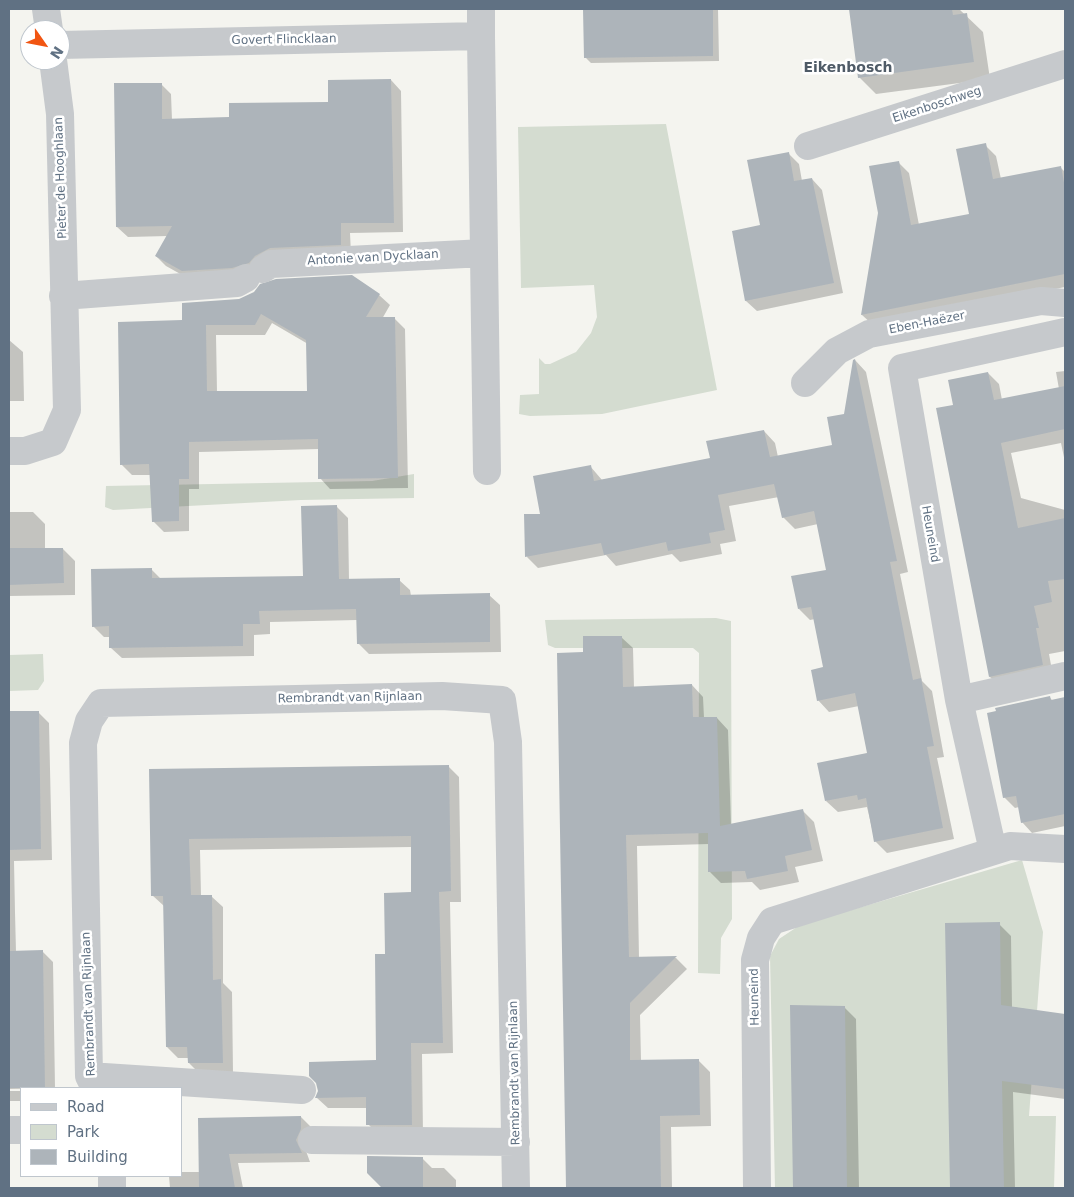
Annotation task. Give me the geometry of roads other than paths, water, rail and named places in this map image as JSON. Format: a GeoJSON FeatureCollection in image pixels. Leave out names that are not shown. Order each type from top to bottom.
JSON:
{"type":"FeatureCollection","features":[{"type":"Feature","properties":{"kind":"street"},"geometry":{"type":"LineString","coordinates":[[481,9],[487,471]]}},
{"type":"Feature","properties":{"kind":"street","name":"Govert Flincklaan"},"geometry":{"type":"LineString","coordinates":[[70,45],[481,36]]}},
{"type":"Feature","properties":{"kind":"street","name":"Eikenboschweg"},"geometry":{"type":"LineString","coordinates":[[808,146],[1065,64]]}},
{"type":"Feature","properties":{"kind":"street","name":"Pieter de Hooghlaan"},"geometry":{"type":"LineString","coordinates":[[9,451],[25,451],[53,442],[67,410],[60,114],[54,70]]}},
{"type":"Feature","properties":{"kind":"street","name":"Antonie van Dycklaan"},"geometry":{"type":"LineString","coordinates":[[63,296],[237,284],[271,264],[484,253]]}},
{"type":"Feature","properties":{"kind":"street","name":"Eben-Haëzer"},"geometry":{"type":"LineString","coordinates":[[805,383],[837,351],[869,334],[1041,301],[1065,303]]}},
{"type":"Feature","properties":{"kind":"street","name":"Heuneind"},"geometry":{"type":"LineString","coordinates":[[993,851],[958,700],[902,368],[1065,332]]}},
{"type":"Feature","properties":{"kind":"street"},"geometry":{"type":"LineString","coordinates":[[958,700],[1065,676]]}},
{"type":"Feature","properties":{"kind":"street","name":"Rembrandt van Rijnlaan"},"geometry":{"type":"LineString","coordinates":[[92,1082],[83,743],[90,721],[101,703],[442,696],[502,700],[508,742],[516,1188]]}},
{"type":"Feature","properties":{"kind":"street","name":"Heuneind"},"geometry":{"type":"LineString","coordinates":[[757,1188],[755,960],[761,938],[772,921],[1010,846],[1065,849]]}},
{"type":"Feature","properties":{"kind":"street"},"geometry":{"type":"LineString","coordinates":[[92,1082],[302,1090]]}},
{"type":"Feature","properties":{"kind":"street"},"geometry":{"type":"LineString","coordinates":[[312,1140],[516,1142]]}},
{"type":"Feature","properties":{"kind":"district","name":"Eikenbosch"},"geometry":{"type":"Point","coordinates":[848,68]}}]}
